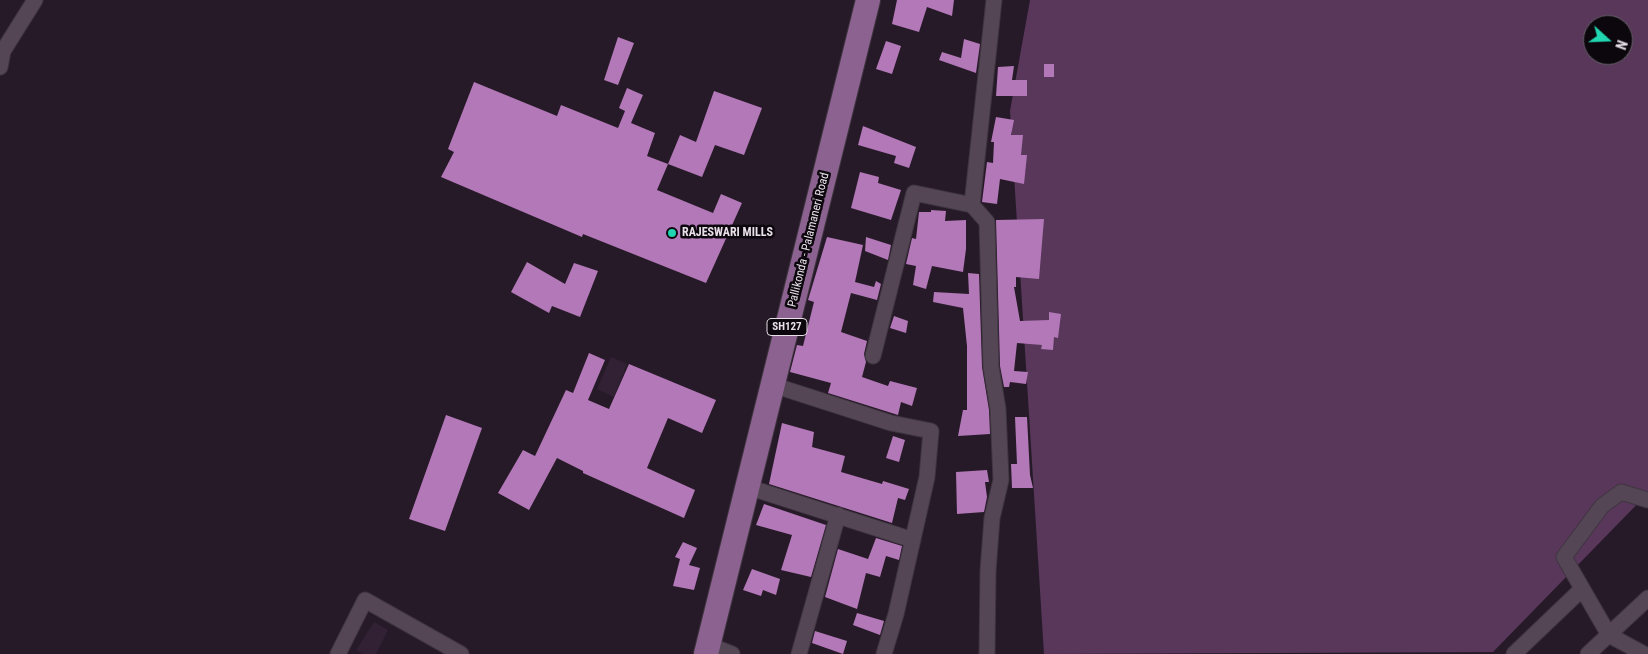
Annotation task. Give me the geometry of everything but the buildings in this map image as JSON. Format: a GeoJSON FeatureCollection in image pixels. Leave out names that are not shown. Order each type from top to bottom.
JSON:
{"type":"FeatureCollection","features":[{"type":"Feature","properties":{"kind":"main road","name":"Pallikonda - Palamaneri Road"},"geometry":{"type":"LineString","coordinates":[[708,649],[868,0]]}},
{"type":"Feature","properties":{"kind":"street"},"geometry":{"type":"LineString","coordinates":[[0,67],[3,51],[35,0]]}},
{"type":"Feature","properties":{"kind":"street"},"geometry":{"type":"LineString","coordinates":[[972,205],[994,0]]}},
{"type":"Feature","properties":{"kind":"street"},"geometry":{"type":"LineString","coordinates":[[873,356],[914,193],[972,205],[987,222],[991,367],[998,409],[1001,480],[992,518],[988,571],[987,654]]}},
{"type":"Feature","properties":{"kind":"street"},"geometry":{"type":"LineString","coordinates":[[773,385],[891,423],[932,432],[927,477],[896,614],[884,654]]}},
{"type":"Feature","properties":{"kind":"street"},"geometry":{"type":"LineString","coordinates":[[748,487],[913,540]]}},
{"type":"Feature","properties":{"kind":"street"},"geometry":{"type":"LineString","coordinates":[[1644,654],[1609,635],[1564,556],[1602,506],[1621,492],[1648,500]]}},
{"type":"Feature","properties":{"kind":"street"},"geometry":{"type":"LineString","coordinates":[[800,654],[838,515]]}},
{"type":"Feature","properties":{"kind":"street"},"geometry":{"type":"LineString","coordinates":[[1514,654],[1582,589]]}},
{"type":"Feature","properties":{"kind":"street"},"geometry":{"type":"LineString","coordinates":[[1588,654],[1648,598]]}},
{"type":"Feature","properties":{"kind":"street"},"geometry":{"type":"LineString","coordinates":[[338,654],[365,600],[461,654]]}},
{"type":"Feature","properties":{"kind":"street"},"geometry":{"type":"LineString","coordinates":[[708,649],[732,654]]}},
{"type":"Feature","properties":{"kind":"shaded area"},"geometry":{"type":"Polygon","coordinates":[[[1030,0],[1648,0],[1648,493],[1493,652],[1044,654],[1010,111],[1030,0]]]}},
{"type":"Feature","properties":{"kind":"shaded area"},"geometry":{"type":"Polygon","coordinates":[[[611,357],[627,364],[614,397],[597,389],[611,357]]]}},
{"type":"Feature","properties":{"kind":"shaded area"},"geometry":{"type":"Polygon","coordinates":[[[374,622],[388,630],[376,654],[363,654],[356,650],[374,622]]]}},
{"type":"Feature","properties":{"kind":"place","name":"RAJESWARI MILLS"},"geometry":{"type":"Point","coordinates":[672,233]}}]}
